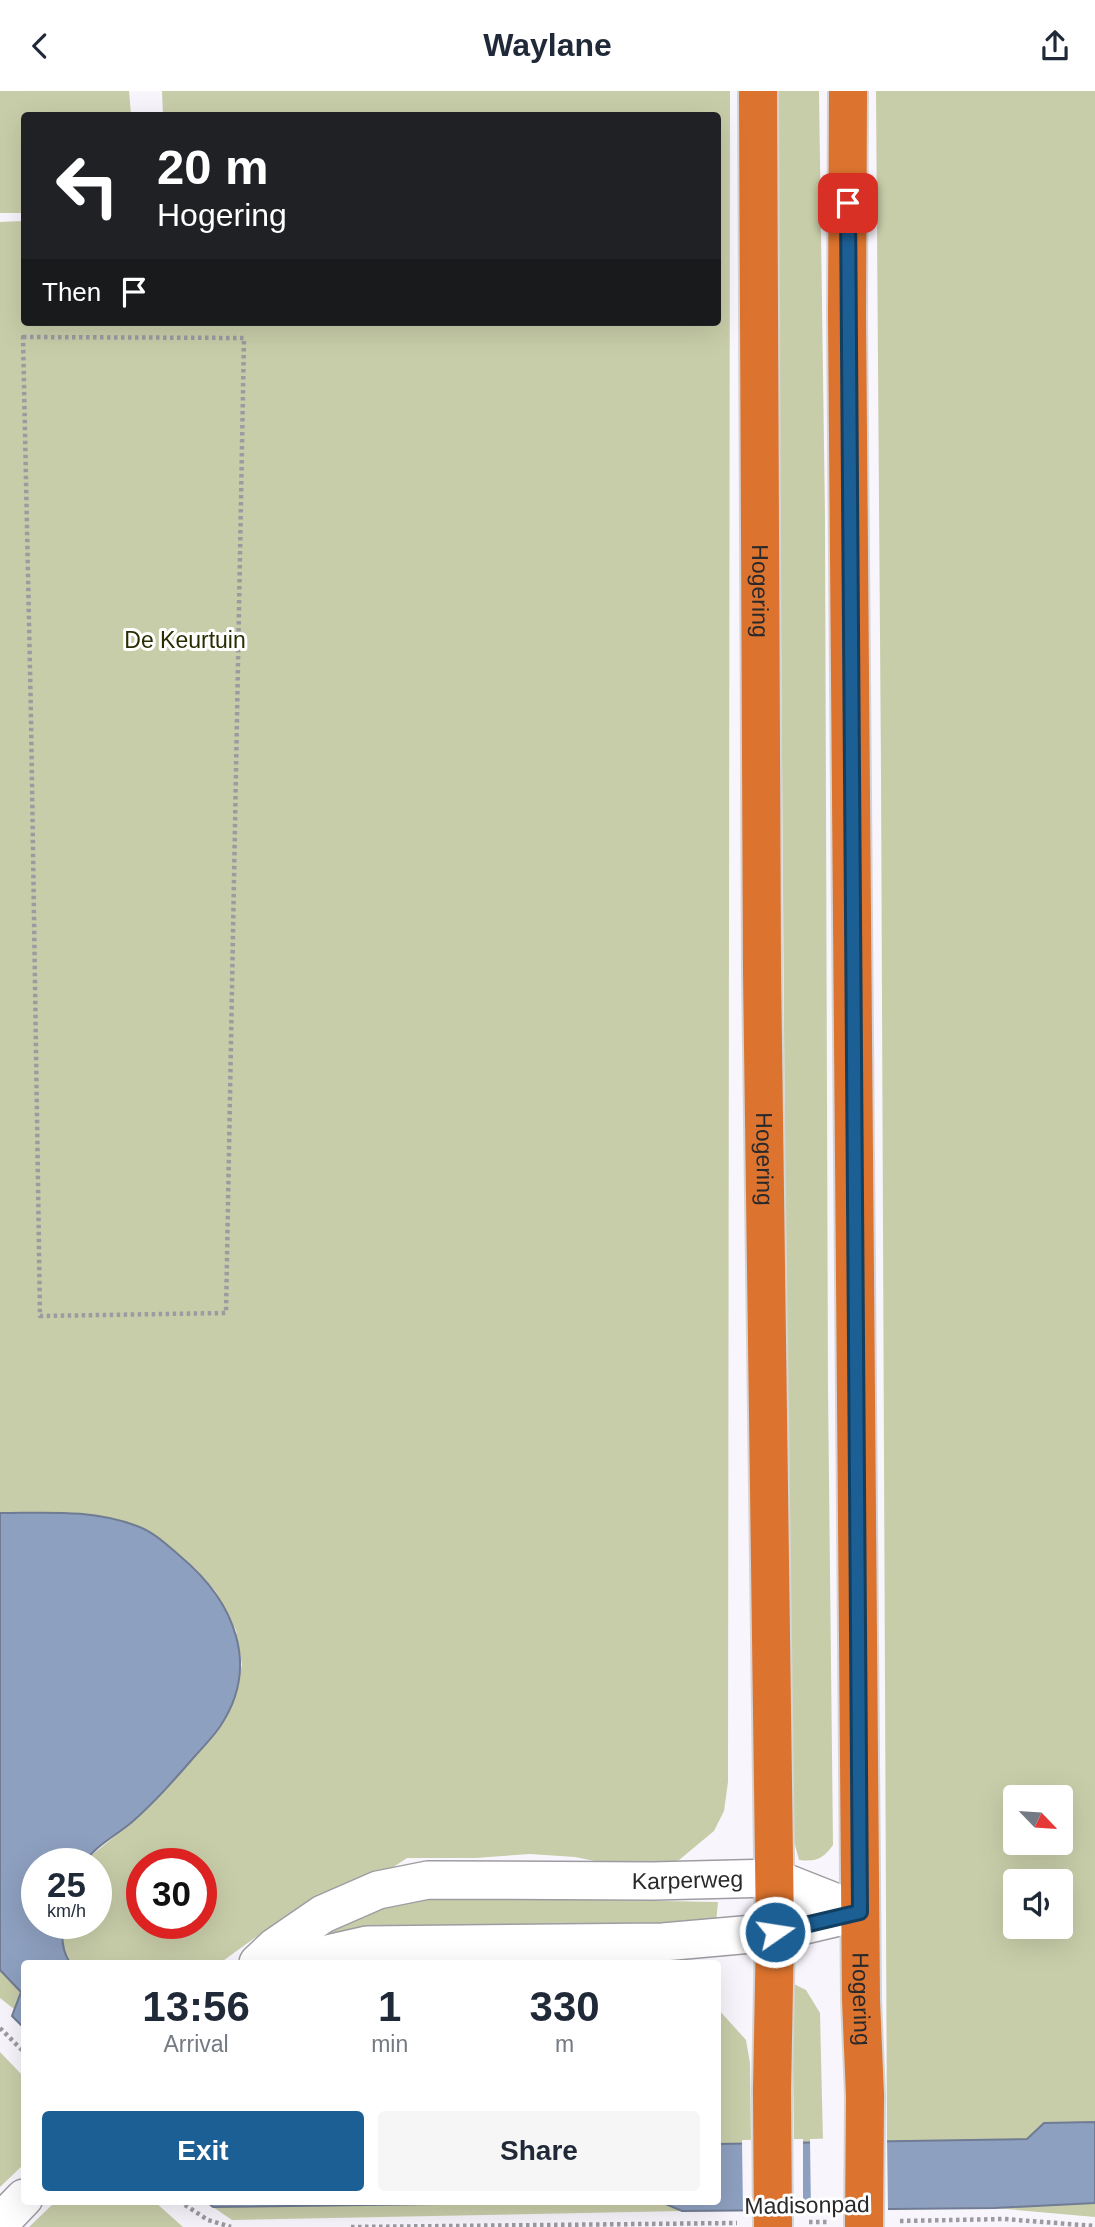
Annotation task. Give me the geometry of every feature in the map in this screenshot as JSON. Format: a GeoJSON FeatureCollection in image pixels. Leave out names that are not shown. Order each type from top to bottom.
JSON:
{"type":"FeatureCollection","features":[{"type":"Feature","properties":{"kind":"highway","name":"Hogering"},"geometry":{"type":"LineString","coordinates":[[758,91],[762,958],[775,1932],[772,2091],[774,2224]]}},
{"type":"Feature","properties":{"kind":"highway","name":"Hogering"},"geometry":{"type":"LineString","coordinates":[[848,91],[847,315],[860,1912],[865,2096],[864,2223]]}},
{"type":"Feature","properties":{"kind":"street","name":"Karperweg"},"geometry":{"type":"LineString","coordinates":[[261,1960],[275,1947],[323,1914],[378,1889],[428,1880],[653,1881],[774,1878],[860,1912]]}},
{"type":"Feature","properties":{"kind":"street"},"geometry":{"type":"LineString","coordinates":[[308,1960],[367,1945],[663,1942],[775,1932],[860,1912]]}},
{"type":"Feature","properties":{"kind":"street"},"geometry":{"type":"LineString","coordinates":[[0,2223],[21,2201]]}},
{"type":"Feature","properties":{"kind":"path"},"geometry":{"type":"LineString","coordinates":[[23,337],[244,338],[226,1313],[40,1316],[23,337]]}},
{"type":"Feature","properties":{"kind":"path"},"geometry":{"type":"LineString","coordinates":[[0,2028],[21,2049]]}},
{"type":"Feature","properties":{"kind":"path"},"geometry":{"type":"LineString","coordinates":[[185,2205],[208,2220],[231,2227]]}},
{"type":"Feature","properties":{"kind":"path","name":"Madisonpad"},"geometry":{"type":"LineString","coordinates":[[351,2227],[864,2223],[1003,2219],[1095,2226]]}},
{"type":"Feature","properties":{"kind":"green space"},"geometry":{"type":"Polygon","coordinates":[[[0,91],[129,91],[131,112],[21,112],[21,213],[0,213],[0,91]]]}},
{"type":"Feature","properties":{"kind":"green space","name":"De Keurtuin"},"geometry":{"type":"Polygon","coordinates":[[[162,91],[730,91],[728,1782],[724,1811],[714,1831],[679,1860],[648,1868],[575,1857],[530,1854],[475,1858],[407,1858],[383,1874],[288,1914],[224,1960],[68,1960],[62,1939],[112,1939],[112,1848],[100,1848],[132,1822],[218,1731],[242,1665],[236,1630],[216,1592],[195,1568],[161,1539],[0,1513],[0,222],[21,221],[21,326],[721,326],[721,112],[163,112],[162,91]]]}},
{"type":"Feature","properties":{"kind":"green space"},"geometry":{"type":"Polygon","coordinates":[[[777,91],[819,91],[825,516],[828,1389],[833,1845],[819,1859],[810,1860],[799,1860],[790,1826],[777,91]]]}},
{"type":"Feature","properties":{"kind":"green space"},"geometry":{"type":"Polygon","coordinates":[[[876,91],[1095,91],[1095,2122],[1044,2123],[1027,2139],[887,2141],[876,91]]]}},
{"type":"Feature","properties":{"kind":"green space"},"geometry":{"type":"Polygon","coordinates":[[[388,1899],[718,1902],[716,1923],[331,1936],[332,1924],[388,1899]]]}},
{"type":"Feature","properties":{"kind":"green space"},"geometry":{"type":"Polygon","coordinates":[[[0,1970],[21,1994],[14,2009],[0,1998],[0,1970]]]}},
{"type":"Feature","properties":{"kind":"green space"},"geometry":{"type":"Polygon","coordinates":[[[792,1983],[806,1990],[820,2013],[823,2142],[794,2143],[792,1983]]]}},
{"type":"Feature","properties":{"kind":"green space"},"geometry":{"type":"Polygon","coordinates":[[[721,2012],[746,2040],[750,2063],[751,2143],[721,2144],[721,2012]]]}},
{"type":"Feature","properties":{"kind":"green space"},"geometry":{"type":"Polygon","coordinates":[[[0,2052],[21,2074],[21,2167],[0,2187],[0,2052]]]}},
{"type":"Feature","properties":{"kind":"green space"},"geometry":{"type":"Polygon","coordinates":[[[1095,2203],[1095,2217],[995,2208],[1095,2203]]]}},
{"type":"Feature","properties":{"kind":"green space"},"geometry":{"type":"Polygon","coordinates":[[[52,2205],[158,2205],[183,2227],[29,2227],[52,2205]]]}},
{"type":"Feature","properties":{"kind":"green space"},"geometry":{"type":"Polygon","coordinates":[[[669,2205],[682,2211],[232,2220],[213,2207],[669,2205]]]}},
{"type":"Feature","properties":{"kind":"water"},"geometry":{"type":"Polygon","coordinates":[[[0,1513],[86,1514],[120,1521],[149,1532],[199,1574],[215,1593],[236,1636],[240,1658],[239,1681],[232,1705],[219,1728],[132,1822],[98,1848],[21,1848],[21,1939],[62,1939],[68,1960],[21,1960],[21,1992],[0,1970],[0,1513]]]}},
{"type":"Feature","properties":{"kind":"water"},"geometry":{"type":"Polygon","coordinates":[[[21,1992],[21,2025],[12,2016],[21,1992]]]}},
{"type":"Feature","properties":{"kind":"water"},"geometry":{"type":"Polygon","coordinates":[[[1095,2122],[1095,2203],[995,2208],[682,2211],[668,2205],[721,2205],[721,2144],[1027,2139],[1044,2123],[1095,2122]]]}},
{"type":"Feature","properties":{"kind":"water"},"geometry":{"type":"Polygon","coordinates":[[[211,2205],[357,2205],[213,2207],[211,2205]]]}},
{"type":"Feature","properties":{"kind":"pier"},"geometry":{"type":"Polygon","coordinates":[[[887,2137],[888,2211],[811,2213],[810,2139],[887,2137]]]}},
{"type":"Feature","properties":{"kind":"pier"},"geometry":{"type":"Polygon","coordinates":[[[803,2139],[803,2213],[743,2214],[742,2140],[803,2139]]]}},
{"type":"Feature","properties":{"kind":"route"},"geometry":{"type":"LineString","coordinates":[[775,1932],[860,1912],[848,203]]}}]}
